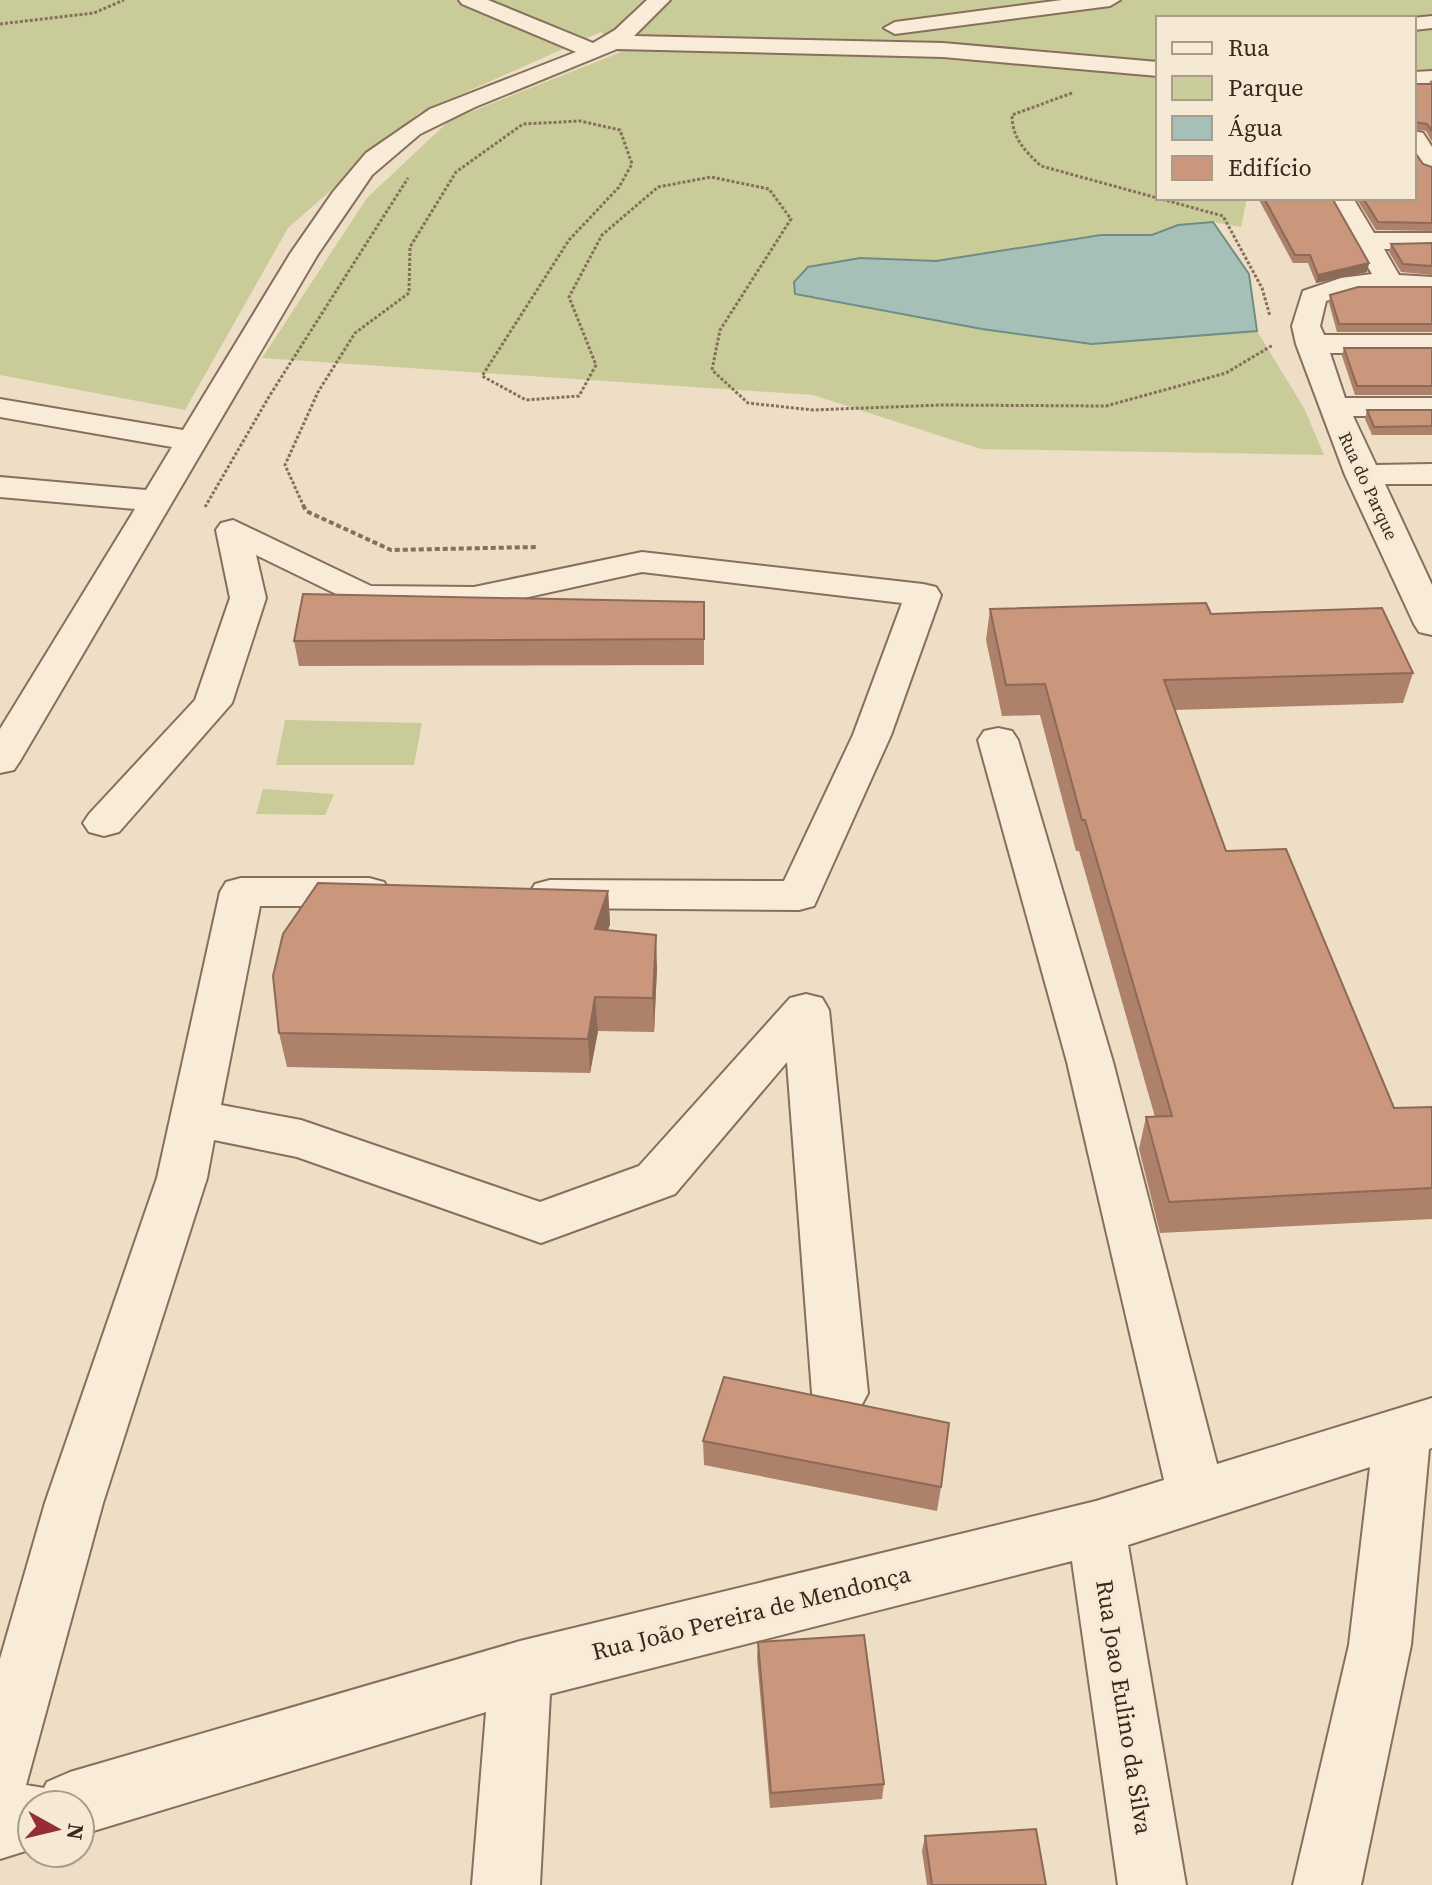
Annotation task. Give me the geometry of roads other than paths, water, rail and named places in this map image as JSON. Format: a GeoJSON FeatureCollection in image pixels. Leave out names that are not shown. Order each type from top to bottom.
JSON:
{"type":"FeatureCollection","features":[{"type":"Feature","properties":{"kind":"street"},"geometry":{"type":"LineString","coordinates":[[469,0],[570,39],[602,47],[782,46],[943,50],[1156,69]]}},
{"type":"Feature","properties":{"kind":"street"},"geometry":{"type":"LineString","coordinates":[[0,761],[304,254],[384,149],[421,124],[469,101],[602,47],[660,0]]}},
{"type":"Feature","properties":{"kind":"street"},"geometry":{"type":"LineString","coordinates":[[782,46],[1110,0]]}},
{"type":"Feature","properties":{"kind":"street"},"geometry":{"type":"LineString","coordinates":[[886,9],[943,50]]}},
{"type":"Feature","properties":{"kind":"street"},"geometry":{"type":"LineString","coordinates":[[1120,67],[1156,59]]}},
{"type":"Feature","properties":{"kind":"street"},"geometry":{"type":"LineString","coordinates":[[1416,141],[1432,165]]}},
{"type":"Feature","properties":{"kind":"street"},"geometry":{"type":"LineString","coordinates":[[1341,200],[1391,284],[1432,285]]}},
{"type":"Feature","properties":{"kind":"street"},"geometry":{"type":"LineString","coordinates":[[1365,241],[1432,241]]}},
{"type":"Feature","properties":{"kind":"street","name":"Rua do Parque"},"geometry":{"type":"LineString","coordinates":[[1391,284],[1342,286],[1313,297],[1306,326],[1333,407],[1361,475],[1432,624]]}},
{"type":"Feature","properties":{"kind":"street"},"geometry":{"type":"LineString","coordinates":[[1311,344],[1432,344]]}},
{"type":"Feature","properties":{"kind":"street"},"geometry":{"type":"LineString","coordinates":[[1333,407],[1432,407]]}},
{"type":"Feature","properties":{"kind":"street"},"geometry":{"type":"LineString","coordinates":[[0,408],[192,441]]}},
{"type":"Feature","properties":{"kind":"street"},"geometry":{"type":"LineString","coordinates":[[1361,475],[1432,474]]}},
{"type":"Feature","properties":{"kind":"street"},"geometry":{"type":"LineString","coordinates":[[0,487],[158,501]]}},
{"type":"Feature","properties":{"kind":"street"},"geometry":{"type":"LineString","coordinates":[[0,518],[140,530]]}},
{"type":"Feature","properties":{"kind":"street"},"geometry":{"type":"LineString","coordinates":[[104,823],[213,703],[248,598],[233,530],[365,597],[474,598],[642,562],[923,595],[872,735],[799,896],[512,894]]}},
{"type":"Feature","properties":{"kind":"street"},"geometry":{"type":"LineString","coordinates":[[1397,549],[1432,549]]}},
{"type":"Feature","properties":{"kind":"street"},"geometry":{"type":"LineString","coordinates":[[998,740],[1090,1062],[1197,1498]]}},
{"type":"Feature","properties":{"kind":"street"},"geometry":{"type":"LineString","coordinates":[[0,1771],[74,1503],[182,1178],[241,892],[400,893]]}},
{"type":"Feature","properties":{"kind":"street"},"geometry":{"type":"LineString","coordinates":[[194,1118],[301,1139],[541,1223],[657,1180],[806,1010],[840,1393]]}},
{"type":"Feature","properties":{"kind":"street"},"geometry":{"type":"LineString","coordinates":[[1327,1885],[1422,1439]]}},
{"type":"Feature","properties":{"kind":"street","name":"Rua João Pereira de Mendonça"},"geometry":{"type":"LineString","coordinates":[[96,1797],[520,1671],[1096,1528],[1422,1439]]}},
{"type":"Feature","properties":{"kind":"street","name":"Rua Joao Eulino da Silva"},"geometry":{"type":"LineString","coordinates":[[1096,1528],[1152,1885]]}},
{"type":"Feature","properties":{"kind":"street"},"geometry":{"type":"LineString","coordinates":[[506,1885],[520,1671]]}},
{"type":"Feature","properties":{"kind":"water"},"geometry":{"type":"Polygon","coordinates":[[[1213,222],[1249,274],[1257,331],[1092,344],[982,329],[795,294],[794,282],[808,267],[860,258],[936,261],[1101,235],[1152,235],[1178,225],[1213,222]]]}}]}
